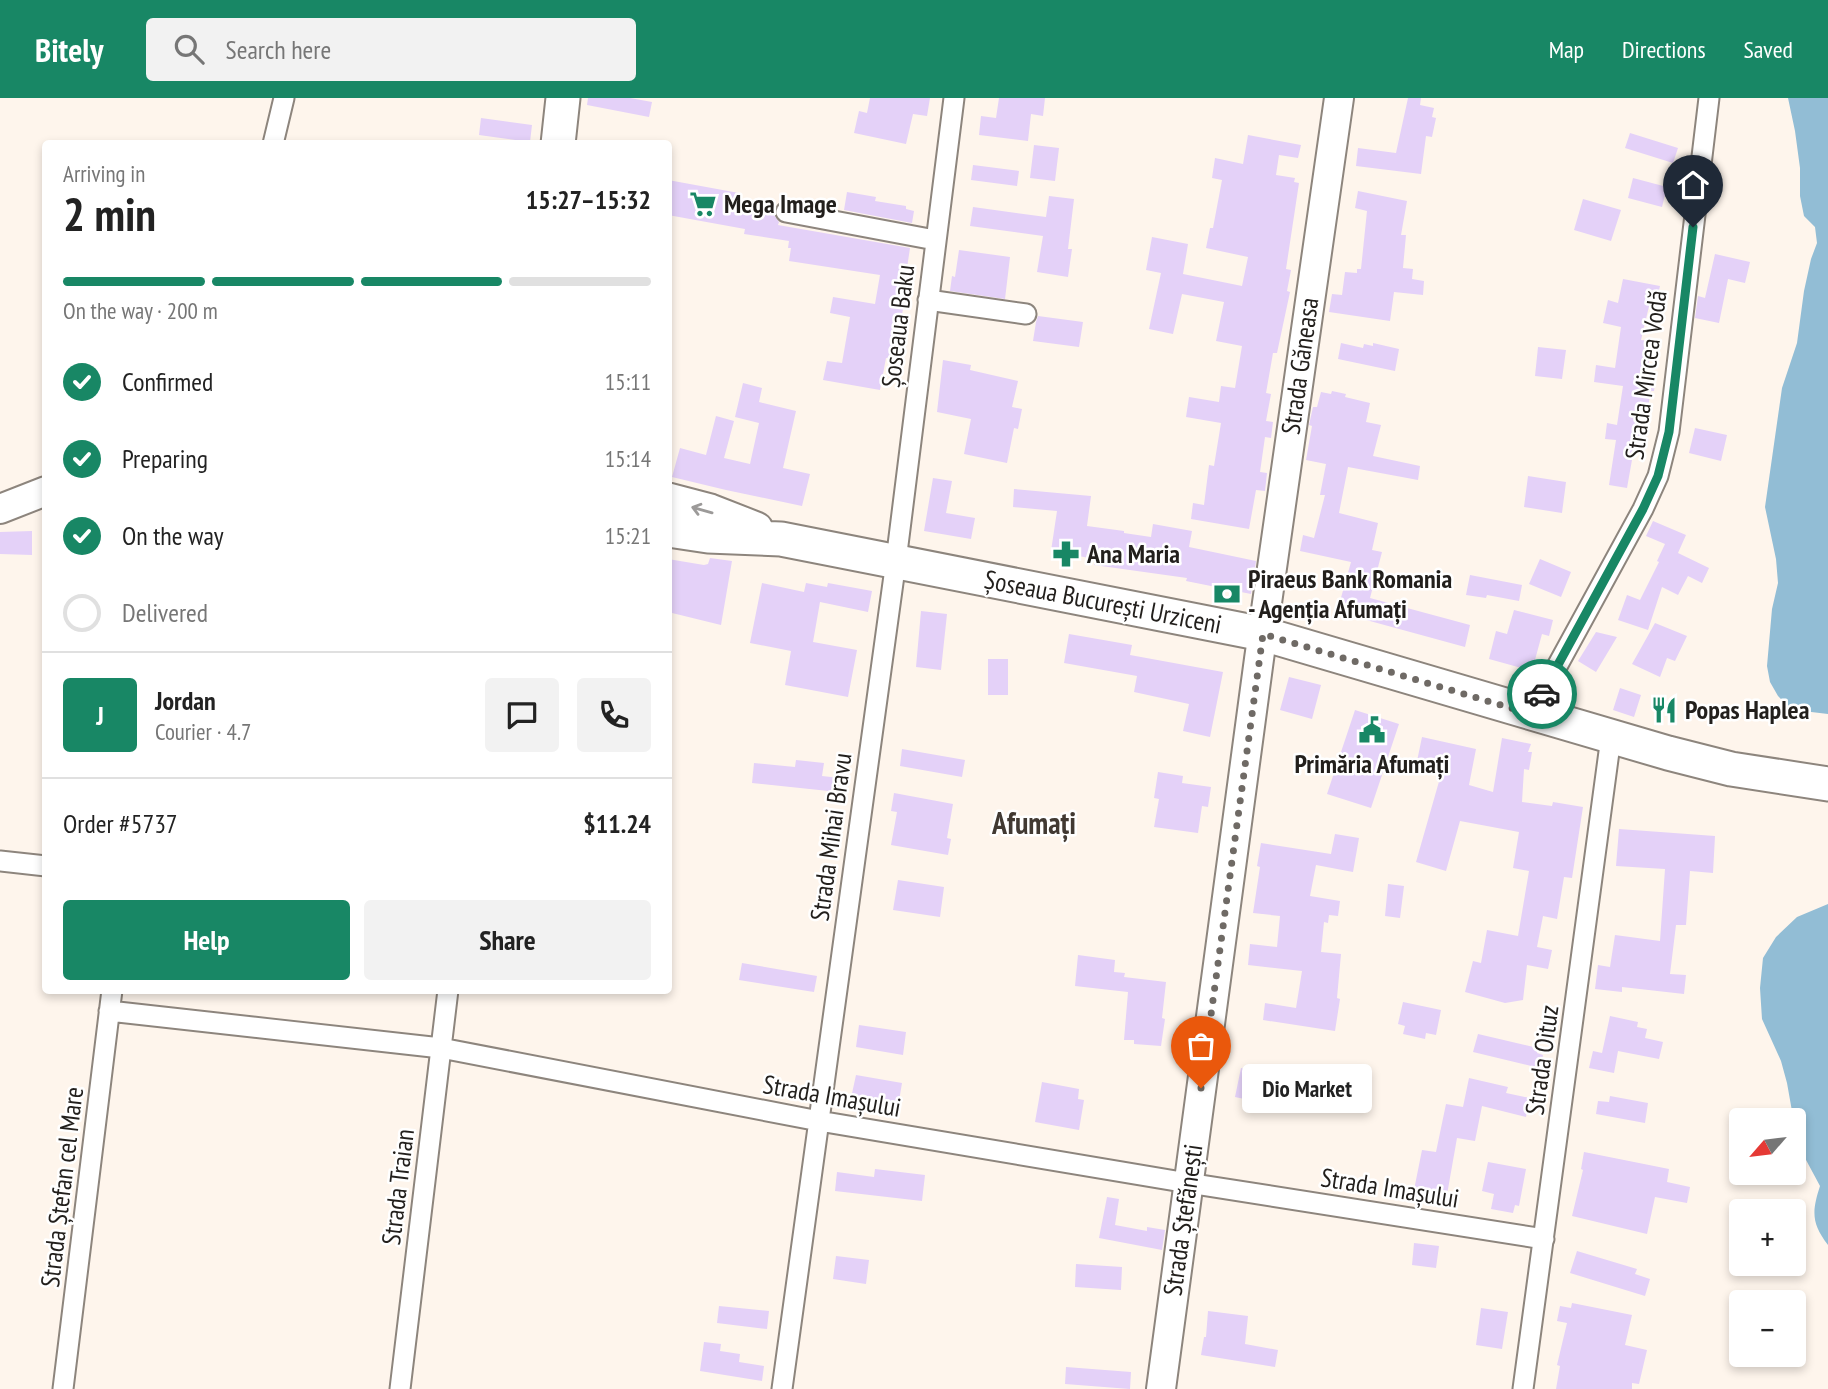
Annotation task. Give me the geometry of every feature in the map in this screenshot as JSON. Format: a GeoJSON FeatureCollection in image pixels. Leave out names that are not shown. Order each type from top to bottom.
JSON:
{"type":"FeatureCollection","features":[{"type":"Feature","properties":{"kind":"highway"},"geometry":{"type":"LineString","coordinates":[[558,140],[563,98]]}},
{"type":"Feature","properties":{"kind":"highway","name":"Șoseaua București Urziceni"},"geometry":{"type":"LineString","coordinates":[[672,501],[710,511],[781,539]]}},
{"type":"Feature","properties":{"kind":"highway","name":"Șoseaua București Urziceni"},"geometry":{"type":"LineString","coordinates":[[672,531],[708,536],[781,539],[1263,634],[1531,714],[1731,769],[1828,784]]}},
{"type":"Feature","properties":{"kind":"main road","name":"Strada Găneasa"},"geometry":{"type":"LineString","coordinates":[[1263,634],[1339,98]]}},
{"type":"Feature","properties":{"kind":"main road"},"geometry":{"type":"LineString","coordinates":[[0,509],[42,493]]}},
{"type":"Feature","properties":{"kind":"main road","name":"Strada Ștefănești"},"geometry":{"type":"LineString","coordinates":[[1161,1389],[1263,634]]}},
{"type":"Feature","properties":{"kind":"street"},"geometry":{"type":"LineString","coordinates":[[274,140],[284,98]]}},
{"type":"Feature","properties":{"kind":"street","name":"Șoseaua Baku"},"geometry":{"type":"LineString","coordinates":[[896,561],[954,98]]}},
{"type":"Feature","properties":{"kind":"street","name":"Strada Mircea Vodă"},"geometry":{"type":"LineString","coordinates":[[1531,714],[1658,476],[1669,432],[1709,98]]}},
{"type":"Feature","properties":{"kind":"street"},"geometry":{"type":"LineString","coordinates":[[786,212],[935,240]]}},
{"type":"Feature","properties":{"kind":"street"},"geometry":{"type":"LineString","coordinates":[[928,300],[1026,314]]}},
{"type":"Feature","properties":{"kind":"street","name":"Strada Mihai Bravu"},"geometry":{"type":"LineString","coordinates":[[782,1389],[896,561]]}},
{"type":"Feature","properties":{"kind":"street","name":"Strada Oituz"},"geometry":{"type":"LineString","coordinates":[[1523,1389],[1611,737]]}},
{"type":"Feature","properties":{"kind":"street"},"geometry":{"type":"LineString","coordinates":[[0,861],[42,866]]}},
{"type":"Feature","properties":{"kind":"street","name":"Strada Ștefan cel Mare"},"geometry":{"type":"LineString","coordinates":[[63,1389],[111,994]]}},
{"type":"Feature","properties":{"kind":"street","name":"Strada Traian"},"geometry":{"type":"LineString","coordinates":[[400,1389],[448,994]]}},
{"type":"Feature","properties":{"kind":"street","name":"Strada Imașului"},"geometry":{"type":"LineString","coordinates":[[109,1011],[441,1048],[819,1121],[1544,1239]]}},
{"type":"Feature","properties":{"kind":"water"},"geometry":{"type":"Polygon","coordinates":[[[1788,98],[1828,98],[1828,714],[1789,707],[1778,696],[1770,682],[1767,666],[1772,609],[1778,583],[1765,507],[1782,388],[1797,343],[1804,291],[1817,243],[1815,227],[1804,216],[1800,196],[1800,168],[1788,98]]]}},
{"type":"Feature","properties":{"kind":"water"},"geometry":{"type":"Polygon","coordinates":[[[1828,904],[1828,1245],[1818,1230],[1815,1217],[1815,1203],[1820,1186],[1806,1160],[1806,1108],[1791,1108],[1781,1061],[1762,1019],[1760,988],[1763,958],[1776,937],[1797,917],[1828,904]]]}},
{"type":"Feature","properties":{"kind":"building"},"geometry":{"type":"Polygon","coordinates":[[[588,98],[630,98],[652,102],[649,117],[587,105],[588,98]]]}},
{"type":"Feature","properties":{"kind":"building"},"geometry":{"type":"Polygon","coordinates":[[[870,98],[930,98],[927,116],[913,114],[906,144],[854,133],[859,111],[867,113],[870,98]]]}},
{"type":"Feature","properties":{"kind":"building"},"geometry":{"type":"Polygon","coordinates":[[[999,98],[1045,98],[1043,116],[1031,114],[1028,141],[979,135],[981,116],[996,118],[999,98]]]}},
{"type":"Feature","properties":{"kind":"building"},"geometry":{"type":"Polygon","coordinates":[[[1408,98],[1421,98],[1420,105],[1434,108],[1432,117],[1436,118],[1432,137],[1426,136],[1421,174],[1356,166],[1358,148],[1396,153],[1408,98]]]}},
{"type":"Feature","properties":{"kind":"building"},"geometry":{"type":"Polygon","coordinates":[[[481,118],[532,125],[530,140],[479,135],[481,118]]]}},
{"type":"Feature","properties":{"kind":"building"},"geometry":{"type":"Polygon","coordinates":[[[1630,133],[1678,148],[1673,163],[1625,148],[1630,133]]]}},
{"type":"Feature","properties":{"kind":"building"},"geometry":{"type":"Polygon","coordinates":[[[1248,135],[1301,145],[1298,158],[1279,155],[1276,175],[1295,178],[1294,182],[1299,183],[1286,269],[1291,270],[1287,291],[1290,292],[1277,353],[1273,353],[1266,393],[1271,394],[1266,421],[1273,422],[1271,438],[1265,437],[1260,472],[1267,473],[1265,491],[1256,490],[1249,529],[1191,519],[1193,503],[1204,505],[1209,465],[1214,466],[1221,423],[1186,417],[1189,397],[1219,402],[1221,386],[1235,388],[1242,346],[1216,341],[1224,302],[1182,294],[1173,334],[1149,329],[1161,273],[1146,270],[1152,237],[1188,244],[1183,274],[1242,286],[1248,257],[1206,248],[1210,228],[1213,228],[1222,180],[1212,178],[1215,158],[1243,164],[1248,135]]]}},
{"type":"Feature","properties":{"kind":"building"},"geometry":{"type":"Polygon","coordinates":[[[1034,145],[1059,148],[1055,181],[1030,178],[1034,145]]]}},
{"type":"Feature","properties":{"kind":"building"},"geometry":{"type":"Polygon","coordinates":[[[973,165],[1019,171],[1017,186],[971,180],[973,165]]]}},
{"type":"Feature","properties":{"kind":"building"},"geometry":{"type":"Polygon","coordinates":[[[1633,178],[1667,187],[1662,207],[1628,198],[1633,178]]]}},
{"type":"Feature","properties":{"kind":"building"},"geometry":{"type":"Polygon","coordinates":[[[672,181],[739,193],[738,199],[776,205],[774,215],[778,225],[910,248],[894,359],[886,358],[880,390],[823,380],[827,361],[842,363],[850,317],[830,313],[833,297],[875,304],[880,275],[789,261],[789,241],[744,234],[745,229],[672,216],[672,181]]]}},
{"type":"Feature","properties":{"kind":"building"},"geometry":{"type":"Polygon","coordinates":[[[1358,191],[1407,201],[1401,235],[1406,235],[1403,268],[1413,269],[1412,279],[1424,281],[1423,295],[1394,292],[1390,321],[1329,312],[1332,294],[1342,295],[1345,272],[1357,273],[1357,269],[1361,269],[1367,211],[1355,208],[1358,191]]]}},
{"type":"Feature","properties":{"kind":"building"},"geometry":{"type":"Polygon","coordinates":[[[847,192],[876,197],[875,201],[906,206],[906,209],[914,211],[912,223],[844,210],[847,192]]]}},
{"type":"Feature","properties":{"kind":"building"},"geometry":{"type":"Polygon","coordinates":[[[1049,196],[1074,199],[1068,249],[1072,249],[1068,277],[1037,272],[1043,236],[970,226],[973,207],[1046,217],[1049,196]]]}},
{"type":"Feature","properties":{"kind":"building"},"geometry":{"type":"Polygon","coordinates":[[[1583,199],[1621,210],[1611,241],[1574,230],[1583,199]]]}},
{"type":"Feature","properties":{"kind":"building"},"geometry":{"type":"Polygon","coordinates":[[[959,250],[1010,257],[1005,299],[950,291],[959,250]]]}},
{"type":"Feature","properties":{"kind":"building"},"geometry":{"type":"Polygon","coordinates":[[[1715,254],[1750,262],[1745,283],[1728,279],[1719,323],[1695,318],[1698,296],[1705,298],[1715,254]]]}},
{"type":"Feature","properties":{"kind":"building"},"geometry":{"type":"Polygon","coordinates":[[[1623,279],[1660,286],[1656,303],[1650,302],[1641,340],[1652,341],[1647,373],[1656,375],[1654,391],[1651,391],[1641,444],[1635,443],[1627,488],[1609,485],[1616,440],[1605,439],[1607,423],[1617,425],[1623,386],[1594,382],[1596,365],[1615,368],[1621,327],[1603,323],[1608,300],[1618,303],[1623,279]]]}},
{"type":"Feature","properties":{"kind":"building"},"geometry":{"type":"Polygon","coordinates":[[[1038,316],[1083,322],[1079,347],[1033,341],[1038,316]]]}},
{"type":"Feature","properties":{"kind":"building"},"geometry":{"type":"Polygon","coordinates":[[[1341,343],[1363,348],[1364,344],[1373,346],[1373,343],[1399,349],[1395,371],[1338,359],[1341,343]]]}},
{"type":"Feature","properties":{"kind":"building"},"geometry":{"type":"Polygon","coordinates":[[[1538,347],[1566,350],[1562,379],[1535,376],[1538,347]]]}},
{"type":"Feature","properties":{"kind":"building"},"geometry":{"type":"Polygon","coordinates":[[[943,360],[971,365],[970,370],[1018,381],[1012,407],[1022,409],[1018,429],[1014,428],[1007,463],[964,454],[971,419],[937,412],[943,360]]]}},
{"type":"Feature","properties":{"kind":"building"},"geometry":{"type":"Polygon","coordinates":[[[743,383],[762,388],[759,402],[796,411],[783,468],[810,474],[802,506],[672,477],[680,448],[706,455],[716,416],[734,421],[724,458],[750,464],[759,423],[735,417],[743,383]]]}},
{"type":"Feature","properties":{"kind":"building"},"geometry":{"type":"Polygon","coordinates":[[[1332,391],[1370,403],[1366,422],[1381,425],[1373,456],[1420,466],[1418,480],[1348,467],[1339,513],[1378,523],[1372,550],[1382,552],[1370,598],[1470,625],[1465,647],[1337,612],[1351,562],[1300,551],[1303,535],[1314,538],[1325,495],[1320,495],[1326,464],[1306,460],[1312,426],[1309,425],[1313,407],[1317,407],[1321,392],[1331,394],[1332,391]]]}},
{"type":"Feature","properties":{"kind":"building"},"geometry":{"type":"Polygon","coordinates":[[[1695,428],[1727,435],[1721,461],[1689,453],[1695,428]]]}},
{"type":"Feature","properties":{"kind":"building"},"geometry":{"type":"Polygon","coordinates":[[[1528,476],[1566,482],[1562,513],[1524,507],[1528,476]]]}},
{"type":"Feature","properties":{"kind":"building"},"geometry":{"type":"Polygon","coordinates":[[[933,478],[952,481],[946,513],[975,518],[971,539],[924,531],[933,478]]]}},
{"type":"Feature","properties":{"kind":"building"},"geometry":{"type":"Polygon","coordinates":[[[1014,489],[1091,496],[1087,526],[1151,537],[1153,524],[1192,531],[1189,547],[1256,561],[1251,594],[1186,581],[1187,578],[1094,565],[1095,559],[1051,551],[1057,511],[1013,507],[1014,489]]]}},
{"type":"Feature","properties":{"kind":"building"},"geometry":{"type":"Polygon","coordinates":[[[1653,521],[1686,535],[1678,553],[1709,568],[1702,583],[1688,576],[1678,595],[1662,587],[1648,630],[1618,620],[1627,595],[1640,600],[1659,562],[1657,561],[1665,544],[1646,536],[1653,521]]]}},
{"type":"Feature","properties":{"kind":"building"},"geometry":{"type":"Polygon","coordinates":[[[32,531],[32,555],[0,554],[0,532],[32,531]]]}},
{"type":"Feature","properties":{"kind":"building"},"geometry":{"type":"Polygon","coordinates":[[[710,558],[732,561],[721,625],[672,613],[672,560],[708,564],[710,558]]]}},
{"type":"Feature","properties":{"kind":"building"},"geometry":{"type":"Polygon","coordinates":[[[1540,559],[1571,572],[1561,597],[1529,584],[1540,559]]]}},
{"type":"Feature","properties":{"kind":"building"},"geometry":{"type":"Polygon","coordinates":[[[1470,575],[1522,585],[1519,601],[1487,595],[1486,598],[1466,595],[1470,575]]]}},
{"type":"Feature","properties":{"kind":"building"},"geometry":{"type":"Polygon","coordinates":[[[762,583],[804,592],[806,583],[827,587],[828,583],[872,591],[868,612],[820,602],[813,642],[857,650],[848,697],[785,685],[791,651],[750,643],[762,583]]]}},
{"type":"Feature","properties":{"kind":"building"},"geometry":{"type":"Polygon","coordinates":[[[1514,610],[1553,620],[1549,636],[1542,634],[1532,671],[1489,659],[1496,631],[1507,634],[1514,610]]]}},
{"type":"Feature","properties":{"kind":"building"},"geometry":{"type":"Polygon","coordinates":[[[921,611],[947,614],[941,670],[916,667],[921,611]]]}},
{"type":"Feature","properties":{"kind":"building"},"geometry":{"type":"Polygon","coordinates":[[[1655,623],[1687,636],[1675,661],[1667,658],[1660,677],[1632,664],[1655,623]]]}},
{"type":"Feature","properties":{"kind":"building"},"geometry":{"type":"Polygon","coordinates":[[[1596,632],[1617,637],[1596,672],[1578,661],[1596,632]]]}},
{"type":"Feature","properties":{"kind":"building"},"geometry":{"type":"Polygon","coordinates":[[[1069,634],[1132,645],[1130,655],[1223,672],[1210,737],[1183,731],[1189,704],[1134,692],[1137,676],[1064,663],[1069,634]]]}},
{"type":"Feature","properties":{"kind":"building"},"geometry":{"type":"Polygon","coordinates":[[[988,659],[1008,659],[1008,695],[988,695],[988,659]]]}},
{"type":"Feature","properties":{"kind":"building"},"geometry":{"type":"Polygon","coordinates":[[[1289,677],[1321,685],[1312,719],[1280,710],[1289,677]]]}},
{"type":"Feature","properties":{"kind":"building"},"geometry":{"type":"Polygon","coordinates":[[[1620,688],[1641,695],[1634,717],[1613,710],[1620,688]]]}},
{"type":"Feature","properties":{"kind":"building"},"geometry":{"type":"Polygon","coordinates":[[[1355,710],[1399,724],[1371,808],[1327,794],[1355,710]]]}},
{"type":"Feature","properties":{"kind":"building"},"geometry":{"type":"Polygon","coordinates":[[[1422,737],[1476,749],[1469,785],[1493,792],[1502,738],[1531,744],[1528,752],[1532,752],[1529,770],[1524,769],[1522,802],[1552,806],[1553,802],[1583,807],[1572,878],[1564,877],[1557,919],[1543,916],[1537,947],[1552,950],[1548,969],[1527,965],[1523,1000],[1505,1003],[1465,992],[1473,961],[1481,963],[1487,930],[1518,936],[1529,871],[1513,868],[1519,832],[1460,821],[1446,871],[1416,862],[1442,771],[1416,766],[1422,737]]]}},
{"type":"Feature","properties":{"kind":"building"},"geometry":{"type":"Polygon","coordinates":[[[902,749],[965,760],[962,777],[900,766],[902,749]]]}},
{"type":"Feature","properties":{"kind":"building"},"geometry":{"type":"Polygon","coordinates":[[[796,760],[824,763],[822,776],[840,778],[838,792],[752,783],[754,763],[795,767],[796,760]]]}},
{"type":"Feature","properties":{"kind":"building"},"geometry":{"type":"Polygon","coordinates":[[[1158,772],[1183,776],[1182,783],[1211,787],[1208,807],[1202,806],[1198,833],[1154,827],[1159,799],[1154,798],[1158,772]]]}},
{"type":"Feature","properties":{"kind":"building"},"geometry":{"type":"Polygon","coordinates":[[[894,793],[953,804],[947,838],[951,839],[948,855],[891,845],[897,812],[891,811],[894,793]]]}},
{"type":"Feature","properties":{"kind":"building"},"geometry":{"type":"Polygon","coordinates":[[[1619,829],[1715,836],[1713,873],[1690,871],[1686,925],[1676,925],[1670,974],[1686,975],[1684,994],[1622,987],[1622,992],[1595,989],[1598,965],[1610,967],[1615,935],[1660,941],[1665,869],[1616,866],[1619,829]]]}},
{"type":"Feature","properties":{"kind":"building"},"geometry":{"type":"Polygon","coordinates":[[[1335,834],[1359,838],[1353,872],[1316,865],[1310,896],[1340,901],[1338,916],[1329,915],[1328,923],[1324,922],[1321,952],[1341,954],[1337,998],[1340,999],[1335,1031],[1263,1020],[1265,1003],[1296,1008],[1302,971],[1248,965],[1250,944],[1277,947],[1280,916],[1253,913],[1261,843],[1331,854],[1335,834]]]}},
{"type":"Feature","properties":{"kind":"building"},"geometry":{"type":"Polygon","coordinates":[[[898,880],[944,887],[940,917],[893,910],[898,880]]]}},
{"type":"Feature","properties":{"kind":"building"},"geometry":{"type":"Polygon","coordinates":[[[1388,884],[1404,886],[1400,918],[1385,916],[1388,884]]]}},
{"type":"Feature","properties":{"kind":"building"},"geometry":{"type":"Polygon","coordinates":[[[1078,955],[1115,960],[1114,972],[1125,973],[1124,977],[1166,982],[1161,1046],[1134,1044],[1134,1040],[1124,1040],[1128,992],[1075,986],[1078,955]]]}},
{"type":"Feature","properties":{"kind":"building"},"geometry":{"type":"Polygon","coordinates":[[[742,963],[817,976],[814,992],[739,980],[742,963]]]}},
{"type":"Feature","properties":{"kind":"building"},"geometry":{"type":"Polygon","coordinates":[[[1403,1002],[1441,1010],[1436,1035],[1426,1033],[1425,1039],[1403,1034],[1405,1026],[1398,1024],[1403,1002]]]}},
{"type":"Feature","properties":{"kind":"building"},"geometry":{"type":"Polygon","coordinates":[[[1610,1016],[1638,1022],[1637,1027],[1647,1029],[1645,1038],[1663,1042],[1659,1059],[1618,1051],[1614,1073],[1589,1068],[1593,1051],[1602,1053],[1610,1016]]]}},
{"type":"Feature","properties":{"kind":"building"},"geometry":{"type":"Polygon","coordinates":[[[859,1025],[906,1032],[903,1055],[856,1047],[859,1025]]]}},
{"type":"Feature","properties":{"kind":"building"},"geometry":{"type":"Polygon","coordinates":[[[1478,1034],[1538,1048],[1537,1053],[1543,1055],[1540,1068],[1473,1052],[1478,1034]]]}},
{"type":"Feature","properties":{"kind":"building"},"geometry":{"type":"Polygon","coordinates":[[[1241,1068],[1315,1083],[1309,1113],[1235,1097],[1241,1068]]]}},
{"type":"Feature","properties":{"kind":"building"},"geometry":{"type":"Polygon","coordinates":[[[856,1075],[902,1083],[898,1107],[851,1098],[856,1075]]]}},
{"type":"Feature","properties":{"kind":"building"},"geometry":{"type":"Polygon","coordinates":[[[1469,1078],[1508,1087],[1506,1093],[1530,1098],[1526,1117],[1482,1106],[1475,1141],[1457,1138],[1445,1206],[1412,1200],[1422,1150],[1436,1152],[1446,1104],[1463,1107],[1469,1078]]]}},
{"type":"Feature","properties":{"kind":"building"},"geometry":{"type":"Polygon","coordinates":[[[1042,1082],[1079,1089],[1078,1099],[1084,1100],[1079,1130],[1035,1122],[1042,1082]]]}},
{"type":"Feature","properties":{"kind":"building"},"geometry":{"type":"Polygon","coordinates":[[[1610,1096],[1648,1103],[1645,1123],[1596,1114],[1598,1101],[1609,1102],[1610,1096]]]}},
{"type":"Feature","properties":{"kind":"building"},"geometry":{"type":"Polygon","coordinates":[[[1584,1152],[1669,1169],[1667,1182],[1690,1187],[1687,1203],[1655,1197],[1647,1234],[1572,1216],[1583,1170],[1584,1152]]]}},
{"type":"Feature","properties":{"kind":"building"},"geometry":{"type":"Polygon","coordinates":[[[1488,1162],[1526,1169],[1519,1206],[1515,1205],[1513,1213],[1491,1209],[1494,1194],[1482,1191],[1488,1162]]]}},
{"type":"Feature","properties":{"kind":"building"},"geometry":{"type":"Polygon","coordinates":[[[875,1169],[925,1175],[922,1201],[835,1191],[837,1172],[874,1177],[875,1169]]]}},
{"type":"Feature","properties":{"kind":"building"},"geometry":{"type":"Polygon","coordinates":[[[1107,1197],[1119,1199],[1115,1225],[1147,1231],[1147,1227],[1165,1230],[1162,1250],[1099,1238],[1107,1197]]]}},
{"type":"Feature","properties":{"kind":"building"},"geometry":{"type":"Polygon","coordinates":[[[1414,1243],[1439,1246],[1436,1268],[1412,1265],[1414,1243]]]}},
{"type":"Feature","properties":{"kind":"building"},"geometry":{"type":"Polygon","coordinates":[[[1577,1251],[1637,1269],[1635,1274],[1650,1279],[1645,1296],[1570,1273],[1577,1251]]]}},
{"type":"Feature","properties":{"kind":"building"},"geometry":{"type":"Polygon","coordinates":[[[836,1256],[869,1260],[866,1284],[833,1279],[836,1256]]]}},
{"type":"Feature","properties":{"kind":"building"},"geometry":{"type":"Polygon","coordinates":[[[1076,1264],[1122,1267],[1121,1290],[1075,1287],[1076,1264]]]}},
{"type":"Feature","properties":{"kind":"building"},"geometry":{"type":"Polygon","coordinates":[[[1572,1303],[1632,1315],[1625,1345],[1647,1350],[1639,1384],[1632,1383],[1632,1389],[1556,1389],[1560,1366],[1557,1365],[1567,1323],[1557,1321],[1560,1306],[1571,1308],[1572,1303]]]}},
{"type":"Feature","properties":{"kind":"building"},"geometry":{"type":"Polygon","coordinates":[[[719,1306],[769,1311],[767,1329],[717,1323],[719,1306]]]}},
{"type":"Feature","properties":{"kind":"building"},"geometry":{"type":"Polygon","coordinates":[[[1481,1308],[1508,1312],[1502,1349],[1476,1345],[1481,1308]]]}},
{"type":"Feature","properties":{"kind":"building"},"geometry":{"type":"Polygon","coordinates":[[[1208,1311],[1248,1316],[1245,1344],[1278,1350],[1275,1367],[1201,1355],[1206,1337],[1208,1311]]]}},
{"type":"Feature","properties":{"kind":"building"},"geometry":{"type":"Polygon","coordinates":[[[704,1342],[721,1344],[720,1351],[740,1354],[739,1362],[764,1366],[762,1381],[700,1371],[704,1342]]]}},
{"type":"Feature","properties":{"kind":"building"},"geometry":{"type":"Polygon","coordinates":[[[1066,1367],[1131,1372],[1130,1389],[1065,1384],[1066,1367]]]}},
{"type":"Feature","properties":{"kind":"way so far"},"geometry":{"type":"LineString","coordinates":[[1201,1088],[1263,634],[1531,714],[1542,694]]}},
{"type":"Feature","properties":{"kind":"place","name":"Mega Image"},"geometry":{"type":"Point","coordinates":[703,204]}},
{"type":"Feature","properties":{"kind":"place","name":"Ana Maria"},"geometry":{"type":"Point","coordinates":[1066,554]}},
{"type":"Feature","properties":{"kind":"place","name":"Piraeus Bank Romania - Agenția Afumați"},"geometry":{"type":"Point","coordinates":[1227,594]}},
{"type":"Feature","properties":{"kind":"place","name":"Popas Haplea"},"geometry":{"type":"Point","coordinates":[1664,710]}},
{"type":"Feature","properties":{"kind":"place","name":"Primăria Afumați"},"geometry":{"type":"Point","coordinates":[1372,730]}},
{"type":"Feature","properties":{"kind":"place","name":"Dio Market"},"geometry":{"type":"Point","coordinates":[1201,1088]}},
{"type":"Feature","properties":{"kind":"district","name":"Afumați"},"geometry":{"type":"Point","coordinates":[1034,824]}},
{"type":"Feature","properties":{"kind":"route"},"geometry":{"type":"LineString","coordinates":[[1542,694],[1643,509],[1658,476],[1669,432],[1693,227]]}}]}
